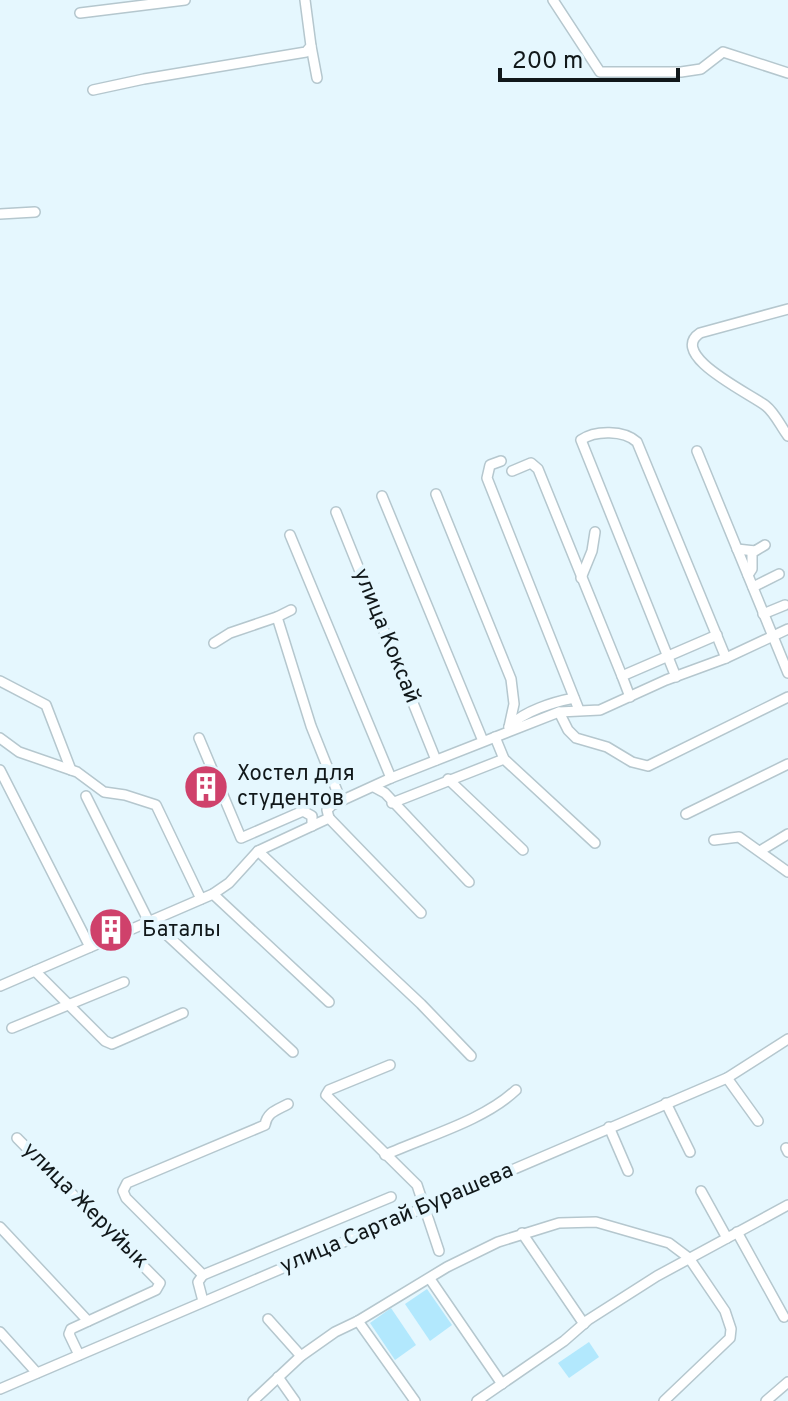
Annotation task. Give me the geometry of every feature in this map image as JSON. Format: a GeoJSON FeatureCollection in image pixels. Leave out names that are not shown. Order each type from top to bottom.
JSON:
{"type":"FeatureCollection","features":[{"type":"Feature","properties":{"kind":"street"},"geometry":{"type":"LineString","coordinates":[[80,13],[185,0]]}},
{"type":"Feature","properties":{"kind":"street"},"geometry":{"type":"LineString","coordinates":[[305,0],[317,78]]}},
{"type":"Feature","properties":{"kind":"street"},"geometry":{"type":"LineString","coordinates":[[553,0],[600,72],[681,72],[701,69],[723,52],[788,73]]}},
{"type":"Feature","properties":{"kind":"street"},"geometry":{"type":"LineString","coordinates":[[93,90],[295,55],[306,52],[311,46]]}},
{"type":"Feature","properties":{"kind":"street"},"geometry":{"type":"LineString","coordinates":[[0,214],[35,212]]}},
{"type":"Feature","properties":{"kind":"street"},"geometry":{"type":"LineString","coordinates":[[788,309],[700,333],[695,336],[691,346],[700,360],[769,408],[788,436]]}},
{"type":"Feature","properties":{"kind":"street"},"geometry":{"type":"LineString","coordinates":[[676,677],[581,440],[593,433],[627,436],[637,442],[726,658]]}},
{"type":"Feature","properties":{"kind":"street"},"geometry":{"type":"LineString","coordinates":[[697,451],[788,673]]}},
{"type":"Feature","properties":{"kind":"street"},"geometry":{"type":"LineString","coordinates":[[501,461],[490,465],[487,478],[579,710]]}},
{"type":"Feature","properties":{"kind":"street"},"geometry":{"type":"LineString","coordinates":[[512,471],[531,463],[538,469],[630,697]]}},
{"type":"Feature","properties":{"kind":"street"},"geometry":{"type":"LineString","coordinates":[[436,494],[511,679],[514,704],[508,730]]}},
{"type":"Feature","properties":{"kind":"street"},"geometry":{"type":"LineString","coordinates":[[382,496],[483,741]]}},
{"type":"Feature","properties":{"kind":"street","name":"улица Коксай"},"geometry":{"type":"LineString","coordinates":[[336,512],[436,760]]}},
{"type":"Feature","properties":{"kind":"street"},"geometry":{"type":"LineString","coordinates":[[581,578],[591,554],[595,532]]}},
{"type":"Feature","properties":{"kind":"street"},"geometry":{"type":"LineString","coordinates":[[290,535],[391,778]]}},
{"type":"Feature","properties":{"kind":"street"},"geometry":{"type":"LineString","coordinates":[[737,549],[752,551],[765,545]]}},
{"type":"Feature","properties":{"kind":"street"},"geometry":{"type":"LineString","coordinates":[[748,575],[752,569],[752,551]]}},
{"type":"Feature","properties":{"kind":"street"},"geometry":{"type":"LineString","coordinates":[[574,561],[591,554]]}},
{"type":"Feature","properties":{"kind":"street"},"geometry":{"type":"LineString","coordinates":[[753,587],[779,574]]}},
{"type":"Feature","properties":{"kind":"street"},"geometry":{"type":"LineString","coordinates":[[763,614],[785,605]]}},
{"type":"Feature","properties":{"kind":"street"},"geometry":{"type":"LineString","coordinates":[[214,643],[230,633],[291,610]]}},
{"type":"Feature","properties":{"kind":"street"},"geometry":{"type":"LineString","coordinates":[[277,617],[308,716],[341,801]]}},
{"type":"Feature","properties":{"kind":"street"},"geometry":{"type":"LineString","coordinates":[[421,913],[329,818],[327,810],[391,778],[508,730],[559,712],[600,710],[788,629]]}},
{"type":"Feature","properties":{"kind":"street"},"geometry":{"type":"LineString","coordinates":[[622,676],[717,635]]}},
{"type":"Feature","properties":{"kind":"street"},"geometry":{"type":"LineString","coordinates":[[0,681],[46,705],[71,770]]}},
{"type":"Feature","properties":{"kind":"street"},"geometry":{"type":"LineString","coordinates":[[559,712],[576,738],[607,747],[632,762],[648,766],[788,697]]}},
{"type":"Feature","properties":{"kind":"street"},"geometry":{"type":"LineString","coordinates":[[508,730],[515,720],[574,698]]}},
{"type":"Feature","properties":{"kind":"street"},"geometry":{"type":"LineString","coordinates":[[495,737],[504,759],[595,843]]}},
{"type":"Feature","properties":{"kind":"street"},"geometry":{"type":"LineString","coordinates":[[0,738],[19,752],[71,770],[104,792],[156,805],[201,899]]}},
{"type":"Feature","properties":{"kind":"street"},"geometry":{"type":"LineString","coordinates":[[199,738],[241,838],[303,811],[312,816],[312,826]]}},
{"type":"Feature","properties":{"kind":"street"},"geometry":{"type":"LineString","coordinates":[[392,803],[504,759]]}},
{"type":"Feature","properties":{"kind":"street"},"geometry":{"type":"LineString","coordinates":[[686,814],[788,764]]}},
{"type":"Feature","properties":{"kind":"street"},"geometry":{"type":"LineString","coordinates":[[0,770],[90,947]]}},
{"type":"Feature","properties":{"kind":"street"},"geometry":{"type":"LineString","coordinates":[[448,779],[523,850]]}},
{"type":"Feature","properties":{"kind":"street"},"geometry":{"type":"LineString","coordinates":[[374,787],[385,793],[469,882]]}},
{"type":"Feature","properties":{"kind":"street"},"geometry":{"type":"LineString","coordinates":[[86,796],[150,922],[293,1052]]}},
{"type":"Feature","properties":{"kind":"street"},"geometry":{"type":"LineString","coordinates":[[0,986],[213,894],[229,883],[258,851],[329,818]]}},
{"type":"Feature","properties":{"kind":"street"},"geometry":{"type":"LineString","coordinates":[[760,851],[788,834]]}},
{"type":"Feature","properties":{"kind":"street"},"geometry":{"type":"LineString","coordinates":[[714,840],[739,837],[788,872]]}},
{"type":"Feature","properties":{"kind":"street"},"geometry":{"type":"LineString","coordinates":[[258,851],[421,1004],[471,1056]]}},
{"type":"Feature","properties":{"kind":"street"},"geometry":{"type":"LineString","coordinates":[[213,894],[329,1002]]}},
{"type":"Feature","properties":{"kind":"street"},"geometry":{"type":"LineString","coordinates":[[35,971],[105,1041],[112,1044],[183,1013]]}},
{"type":"Feature","properties":{"kind":"street"},"geometry":{"type":"LineString","coordinates":[[12,1028],[124,982]]}},
{"type":"Feature","properties":{"kind":"street","name":"улица Сартай Бурашева"},"geometry":{"type":"LineString","coordinates":[[0,1389],[727,1078],[788,1039]]}},
{"type":"Feature","properties":{"kind":"street"},"geometry":{"type":"LineString","coordinates":[[390,1065],[329,1090],[326,1095],[417,1185],[439,1251]]}},
{"type":"Feature","properties":{"kind":"street"},"geometry":{"type":"LineString","coordinates":[[727,1078],[758,1121]]}},
{"type":"Feature","properties":{"kind":"street"},"geometry":{"type":"LineString","coordinates":[[385,1155],[482,1114],[516,1090]]}},
{"type":"Feature","properties":{"kind":"street"},"geometry":{"type":"LineString","coordinates":[[666,1103],[690,1152]]}},
{"type":"Feature","properties":{"kind":"street"},"geometry":{"type":"LineString","coordinates":[[203,1275],[126,1198],[123,1191],[127,1183],[265,1125],[266,1117],[271,1112],[288,1104]]}},
{"type":"Feature","properties":{"kind":"street"},"geometry":{"type":"LineString","coordinates":[[609,1127],[628,1171]]}},
{"type":"Feature","properties":{"kind":"street","name":"улица Жеруйык"},"geometry":{"type":"LineString","coordinates":[[17,1138],[160,1283],[156,1290],[88,1321]]}},
{"type":"Feature","properties":{"kind":"street"},"geometry":{"type":"LineString","coordinates":[[701,1191],[727,1238]]}},
{"type":"Feature","properties":{"kind":"street"},"geometry":{"type":"LineString","coordinates":[[203,1301],[198,1282],[203,1275],[391,1197]]}},
{"type":"Feature","properties":{"kind":"street"},"geometry":{"type":"LineString","coordinates":[[477,1401],[584,1324],[689,1258],[788,1205]]}},
{"type":"Feature","properties":{"kind":"street"},"geometry":{"type":"LineString","coordinates":[[253,1401],[301,1356],[335,1332],[447,1267],[522,1233],[559,1223],[596,1222],[669,1243],[689,1258],[725,1311],[731,1329],[730,1338],[664,1401]]}},
{"type":"Feature","properties":{"kind":"street"},"geometry":{"type":"LineString","coordinates":[[0,1227],[88,1321],[70,1330],[79,1355]]}},
{"type":"Feature","properties":{"kind":"street"},"geometry":{"type":"LineString","coordinates":[[737,1232],[784,1317]]}},
{"type":"Feature","properties":{"kind":"street"},"geometry":{"type":"LineString","coordinates":[[522,1233],[584,1324]]}},
{"type":"Feature","properties":{"kind":"street"},"geometry":{"type":"LineString","coordinates":[[430,1279],[502,1384]]}},
{"type":"Feature","properties":{"kind":"street"},"geometry":{"type":"LineString","coordinates":[[268,1319],[301,1356]]}},
{"type":"Feature","properties":{"kind":"street"},"geometry":{"type":"LineString","coordinates":[[358,1321],[415,1401]]}},
{"type":"Feature","properties":{"kind":"street"},"geometry":{"type":"LineString","coordinates":[[0,1332],[37,1373]]}},
{"type":"Feature","properties":{"kind":"street"},"geometry":{"type":"LineString","coordinates":[[278,1377],[295,1401]]}},
{"type":"Feature","properties":{"kind":"street"},"geometry":{"type":"LineString","coordinates":[[766,1401],[788,1382]]}},
{"type":"Feature","properties":{"kind":"shaded area"},"geometry":{"type":"Polygon","coordinates":[[[427,1289],[452,1325],[430,1341],[405,1304],[427,1289]]]}},
{"type":"Feature","properties":{"kind":"shaded area"},"geometry":{"type":"Polygon","coordinates":[[[391,1308],[416,1345],[395,1360],[370,1323],[391,1308]]]}},
{"type":"Feature","properties":{"kind":"shaded area"},"geometry":{"type":"Polygon","coordinates":[[[589,1342],[599,1357],[569,1378],[558,1363],[589,1342]]]}},
{"type":"Feature","properties":{"kind":"place","name":"Хостел для студентов"},"geometry":{"type":"Point","coordinates":[206,787]}},
{"type":"Feature","properties":{"kind":"place","name":"Баталы"},"geometry":{"type":"Point","coordinates":[111,930]}}]}
